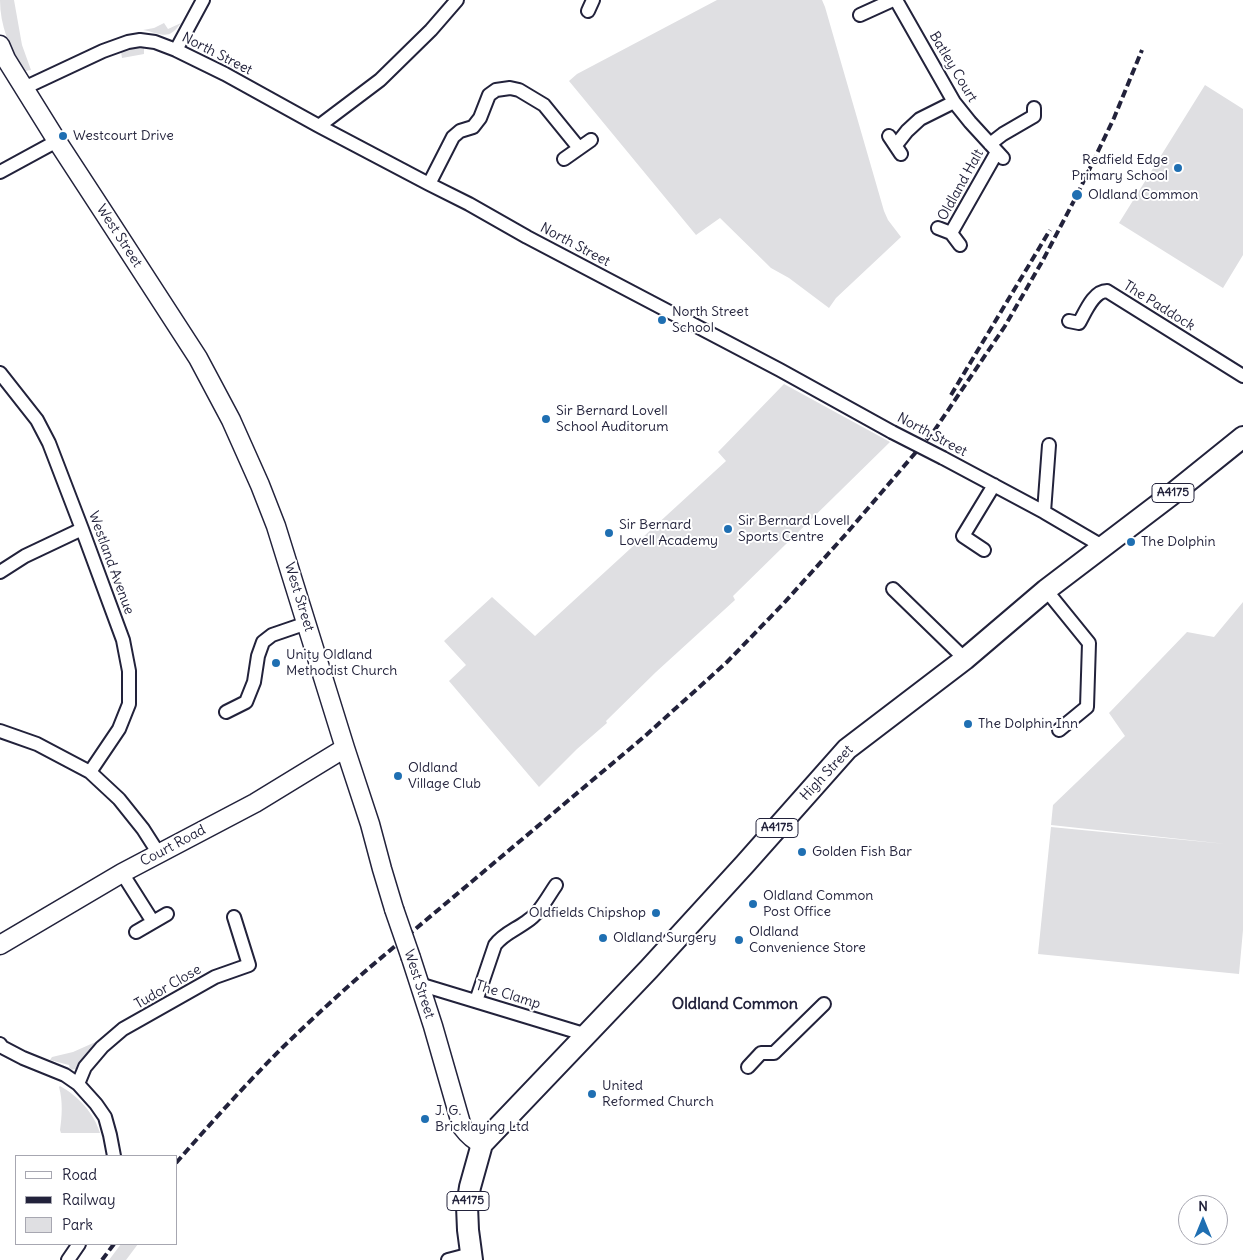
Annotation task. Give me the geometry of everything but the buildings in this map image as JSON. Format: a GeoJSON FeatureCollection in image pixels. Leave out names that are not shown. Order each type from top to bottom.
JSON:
{"type":"FeatureCollection","features":[{"type":"Feature","properties":{"kind":"main road","name":"High Street"},"geometry":{"type":"LineString","coordinates":[[482,1144],[587,1035],[745,864],[846,749],[964,660],[1046,590],[1171,495],[1243,437]]}},
{"type":"Feature","properties":{"kind":"main road","name":"A4175"},"geometry":{"type":"LineString","coordinates":[[471,1257],[467,1206],[470,1187],[482,1144]]}},
{"type":"Feature","properties":{"kind":"street"},"geometry":{"type":"LineString","coordinates":[[176,50],[203,0]]}},
{"type":"Feature","properties":{"kind":"street"},"geometry":{"type":"LineString","coordinates":[[318,126],[380,80],[431,30],[457,0]]}},
{"type":"Feature","properties":{"kind":"street","name":"Batley Court"},"geometry":{"type":"LineString","coordinates":[[860,14],[894,0],[954,102],[996,152]]}},
{"type":"Feature","properties":{"kind":"street","name":"North Street"},"geometry":{"type":"LineString","coordinates":[[24,88],[103,51],[128,42],[140,40],[155,42],[176,50],[722,339],[1044,512],[1102,546]]}},
{"type":"Feature","properties":{"kind":"street","name":"West Street"},"geometry":{"type":"LineString","coordinates":[[0,45],[6,59],[57,141],[198,358],[260,485],[276,526],[307,623],[370,824],[394,909],[433,1026],[462,1127],[473,1140],[482,1144]]}},
{"type":"Feature","properties":{"kind":"street"},"geometry":{"type":"LineString","coordinates":[[429,184],[453,137],[460,131],[473,127],[480,118],[489,95],[496,90],[510,88],[519,90],[544,105],[579,148]]}},
{"type":"Feature","properties":{"kind":"street"},"geometry":{"type":"LineString","coordinates":[[895,145],[920,119],[954,102]]}},
{"type":"Feature","properties":{"kind":"street"},"geometry":{"type":"LineString","coordinates":[[996,152],[1002,134],[1034,116],[1034,108]]}},
{"type":"Feature","properties":{"kind":"street"},"geometry":{"type":"LineString","coordinates":[[564,160],[590,140]]}},
{"type":"Feature","properties":{"kind":"street"},"geometry":{"type":"LineString","coordinates":[[0,172],[57,141]]}},
{"type":"Feature","properties":{"kind":"street","name":"Oldland Halt"},"geometry":{"type":"LineString","coordinates":[[951,233],[996,152]]}},
{"type":"Feature","properties":{"kind":"street","name":"Oldland Halt"},"geometry":{"type":"LineString","coordinates":[[938,228],[951,233],[960,245]]}},
{"type":"Feature","properties":{"kind":"street","name":"The Paddock"},"geometry":{"type":"LineString","coordinates":[[1069,321],[1079,323],[1096,294],[1106,291],[1243,376]]}},
{"type":"Feature","properties":{"kind":"street","name":"Westland Avenue"},"geometry":{"type":"LineString","coordinates":[[0,373],[37,420],[49,443],[123,640],[129,671],[129,704],[119,729],[90,772]]}},
{"type":"Feature","properties":{"kind":"street"},"geometry":{"type":"LineString","coordinates":[[1044,512],[1050,445]]}},
{"type":"Feature","properties":{"kind":"street"},"geometry":{"type":"LineString","coordinates":[[984,550],[964,536],[994,485]]}},
{"type":"Feature","properties":{"kind":"street"},"geometry":{"type":"LineString","coordinates":[[0,572],[24,556],[82,529]]}},
{"type":"Feature","properties":{"kind":"street"},"geometry":{"type":"LineString","coordinates":[[893,588],[964,660]]}},
{"type":"Feature","properties":{"kind":"street"},"geometry":{"type":"LineString","coordinates":[[1046,590],[1089,643],[1087,707],[1059,730]]}},
{"type":"Feature","properties":{"kind":"street"},"geometry":{"type":"LineString","coordinates":[[226,712],[246,702],[254,682],[258,656],[263,642],[272,635],[307,623]]}},
{"type":"Feature","properties":{"kind":"street"},"geometry":{"type":"LineString","coordinates":[[0,731],[37,744],[90,772],[120,799],[159,854]]}},
{"type":"Feature","properties":{"kind":"street","name":"Court Road"},"geometry":{"type":"LineString","coordinates":[[0,945],[122,873],[292,781],[345,748]]}},
{"type":"Feature","properties":{"kind":"street"},"geometry":{"type":"LineString","coordinates":[[122,873],[153,922]]}},
{"type":"Feature","properties":{"kind":"street"},"geometry":{"type":"LineString","coordinates":[[476,1001],[494,946],[500,938],[533,916],[556,885]]}},
{"type":"Feature","properties":{"kind":"street"},"geometry":{"type":"LineString","coordinates":[[136,932],[167,914]]}},
{"type":"Feature","properties":{"kind":"street","name":"Tudor Close"},"geometry":{"type":"LineString","coordinates":[[78,1084],[85,1068],[102,1047],[123,1029],[214,977],[249,965],[234,917]]}},
{"type":"Feature","properties":{"kind":"street","name":"The Clamp"},"geometry":{"type":"LineString","coordinates":[[419,984],[587,1035]]}},
{"type":"Feature","properties":{"kind":"street"},"geometry":{"type":"LineString","coordinates":[[748,1067],[761,1052],[774,1053],[824,1004]]}},
{"type":"Feature","properties":{"kind":"street"},"geometry":{"type":"LineString","coordinates":[[1,1047],[22,1058],[65,1075],[78,1084],[105,1117],[114,1155]]}},
{"type":"Feature","properties":{"kind":"street"},"geometry":{"type":"LineString","coordinates":[[68,1260],[78,1245]]}},
{"type":"Feature","properties":{"kind":"street"},"geometry":{"type":"LineString","coordinates":[[448,1260],[471,1257]]}},
{"type":"Feature","properties":{"kind":"green space"},"geometry":{"type":"Polygon","coordinates":[[[0,0],[14,0],[22,45],[31,70],[21,70],[13,53],[4,28],[0,0]]]}},
{"type":"Feature","properties":{"kind":"green space"},"geometry":{"type":"Polygon","coordinates":[[[717,0],[822,0],[825,7],[884,211],[888,220],[901,237],[836,298],[829,308],[789,278],[771,268],[720,218],[696,235],[569,81],[577,74],[717,0]]]}},
{"type":"Feature","properties":{"kind":"green space"},"geometry":{"type":"Polygon","coordinates":[[[164,23],[168,29],[181,23],[172,32],[165,35],[143,30],[154,28],[164,23]]]}},
{"type":"Feature","properties":{"kind":"green space"},"geometry":{"type":"Polygon","coordinates":[[[144,46],[144,54],[122,58],[121,52],[144,46]]]}},
{"type":"Feature","properties":{"kind":"green space"},"geometry":{"type":"Polygon","coordinates":[[[227,50],[243,71],[241,72],[216,59],[227,50]]]}},
{"type":"Feature","properties":{"kind":"green space"},"geometry":{"type":"Polygon","coordinates":[[[1205,85],[1243,109],[1243,255],[1223,288],[1119,223],[1205,85]]]}},
{"type":"Feature","properties":{"kind":"green space","name":"Sir Bernard Lovell Sports Centre"},"geometry":{"type":"Polygon","coordinates":[[[784,384],[890,442],[733,596],[735,600],[656,672],[606,721],[607,723],[577,749],[539,787],[449,681],[466,665],[444,641],[492,597],[535,636],[726,461],[718,452],[784,384]]]}},
{"type":"Feature","properties":{"kind":"green space"},"geometry":{"type":"Polygon","coordinates":[[[1243,602],[1243,930],[1239,974],[1038,954],[1051,827],[1226,844],[1051,825],[1053,805],[1125,736],[1109,713],[1187,632],[1214,637],[1243,602]]]}},
{"type":"Feature","properties":{"kind":"green space"},"geometry":{"type":"Polygon","coordinates":[[[100,1040],[101,1042],[76,1069],[70,1070],[69,1065],[50,1060],[52,1057],[73,1052],[100,1040]]]}},
{"type":"Feature","properties":{"kind":"green space"},"geometry":{"type":"Polygon","coordinates":[[[60,1086],[84,1106],[94,1119],[100,1133],[61,1133],[62,1109],[60,1086]]]}},
{"type":"Feature","properties":{"kind":"green space"},"geometry":{"type":"Polygon","coordinates":[[[120,1245],[137,1245],[126,1260],[109,1260],[120,1245]]]}},
{"type":"Feature","properties":{"kind":"railway"},"geometry":{"type":"LineString","coordinates":[[178,1161],[268,1062],[369,968],[645,736],[727,662],[784,603],[846,534],[934,431],[1005,326],[1043,260],[1077,195],[1114,118],[1142,50]]}},
{"type":"Feature","properties":{"kind":"railway"},"geometry":{"type":"LineString","coordinates":[[951,395],[1050,230]]}},
{"type":"Feature","properties":{"kind":"railway"},"geometry":{"type":"LineString","coordinates":[[102,1260],[113,1245]]}},
{"type":"Feature","properties":{"kind":"place","name":"Westcourt Drive"},"geometry":{"type":"Point","coordinates":[63,136]}},
{"type":"Feature","properties":{"kind":"place","name":"Redfield Edge Primary School"},"geometry":{"type":"Point","coordinates":[1178,168]}},
{"type":"Feature","properties":{"kind":"place","name":"Oldland Common"},"geometry":{"type":"Point","coordinates":[1077,195]}},
{"type":"Feature","properties":{"kind":"place","name":"North Street School"},"geometry":{"type":"Point","coordinates":[662,320]}},
{"type":"Feature","properties":{"kind":"place","name":"Sir Bernard Lovell School Auditorum"},"geometry":{"type":"Point","coordinates":[546,419]}},
{"type":"Feature","properties":{"kind":"place","name":"Sir Bernard Lovell Sports Centre"},"geometry":{"type":"Point","coordinates":[728,529]}},
{"type":"Feature","properties":{"kind":"place","name":"Sir Bernard Lovell Academy"},"geometry":{"type":"Point","coordinates":[609,533]}},
{"type":"Feature","properties":{"kind":"place","name":"The Dolphin"},"geometry":{"type":"Point","coordinates":[1131,542]}},
{"type":"Feature","properties":{"kind":"place","name":"Unity Oldland Methodist Church"},"geometry":{"type":"Point","coordinates":[276,663]}},
{"type":"Feature","properties":{"kind":"place","name":"The Dolphin Inn"},"geometry":{"type":"Point","coordinates":[968,724]}},
{"type":"Feature","properties":{"kind":"place","name":"Oldland Village Club"},"geometry":{"type":"Point","coordinates":[398,776]}},
{"type":"Feature","properties":{"kind":"place","name":"Golden Fish Bar"},"geometry":{"type":"Point","coordinates":[802,852]}},
{"type":"Feature","properties":{"kind":"place","name":"Oldland Common Post Office"},"geometry":{"type":"Point","coordinates":[753,904]}},
{"type":"Feature","properties":{"kind":"place","name":"Oldfields Chipshop"},"geometry":{"type":"Point","coordinates":[656,913]}},
{"type":"Feature","properties":{"kind":"place","name":"Oldland Surgery"},"geometry":{"type":"Point","coordinates":[603,938]}},
{"type":"Feature","properties":{"kind":"place","name":"Oldland Convenience Store"},"geometry":{"type":"Point","coordinates":[739,940]}},
{"type":"Feature","properties":{"kind":"place","name":"United Reformed Church"},"geometry":{"type":"Point","coordinates":[592,1094]}},
{"type":"Feature","properties":{"kind":"place","name":"J. G. Bricklaying Ltd"},"geometry":{"type":"Point","coordinates":[425,1119]}},
{"type":"Feature","properties":{"kind":"district","name":"Oldland Common"},"geometry":{"type":"Point","coordinates":[735,1004]}}]}
